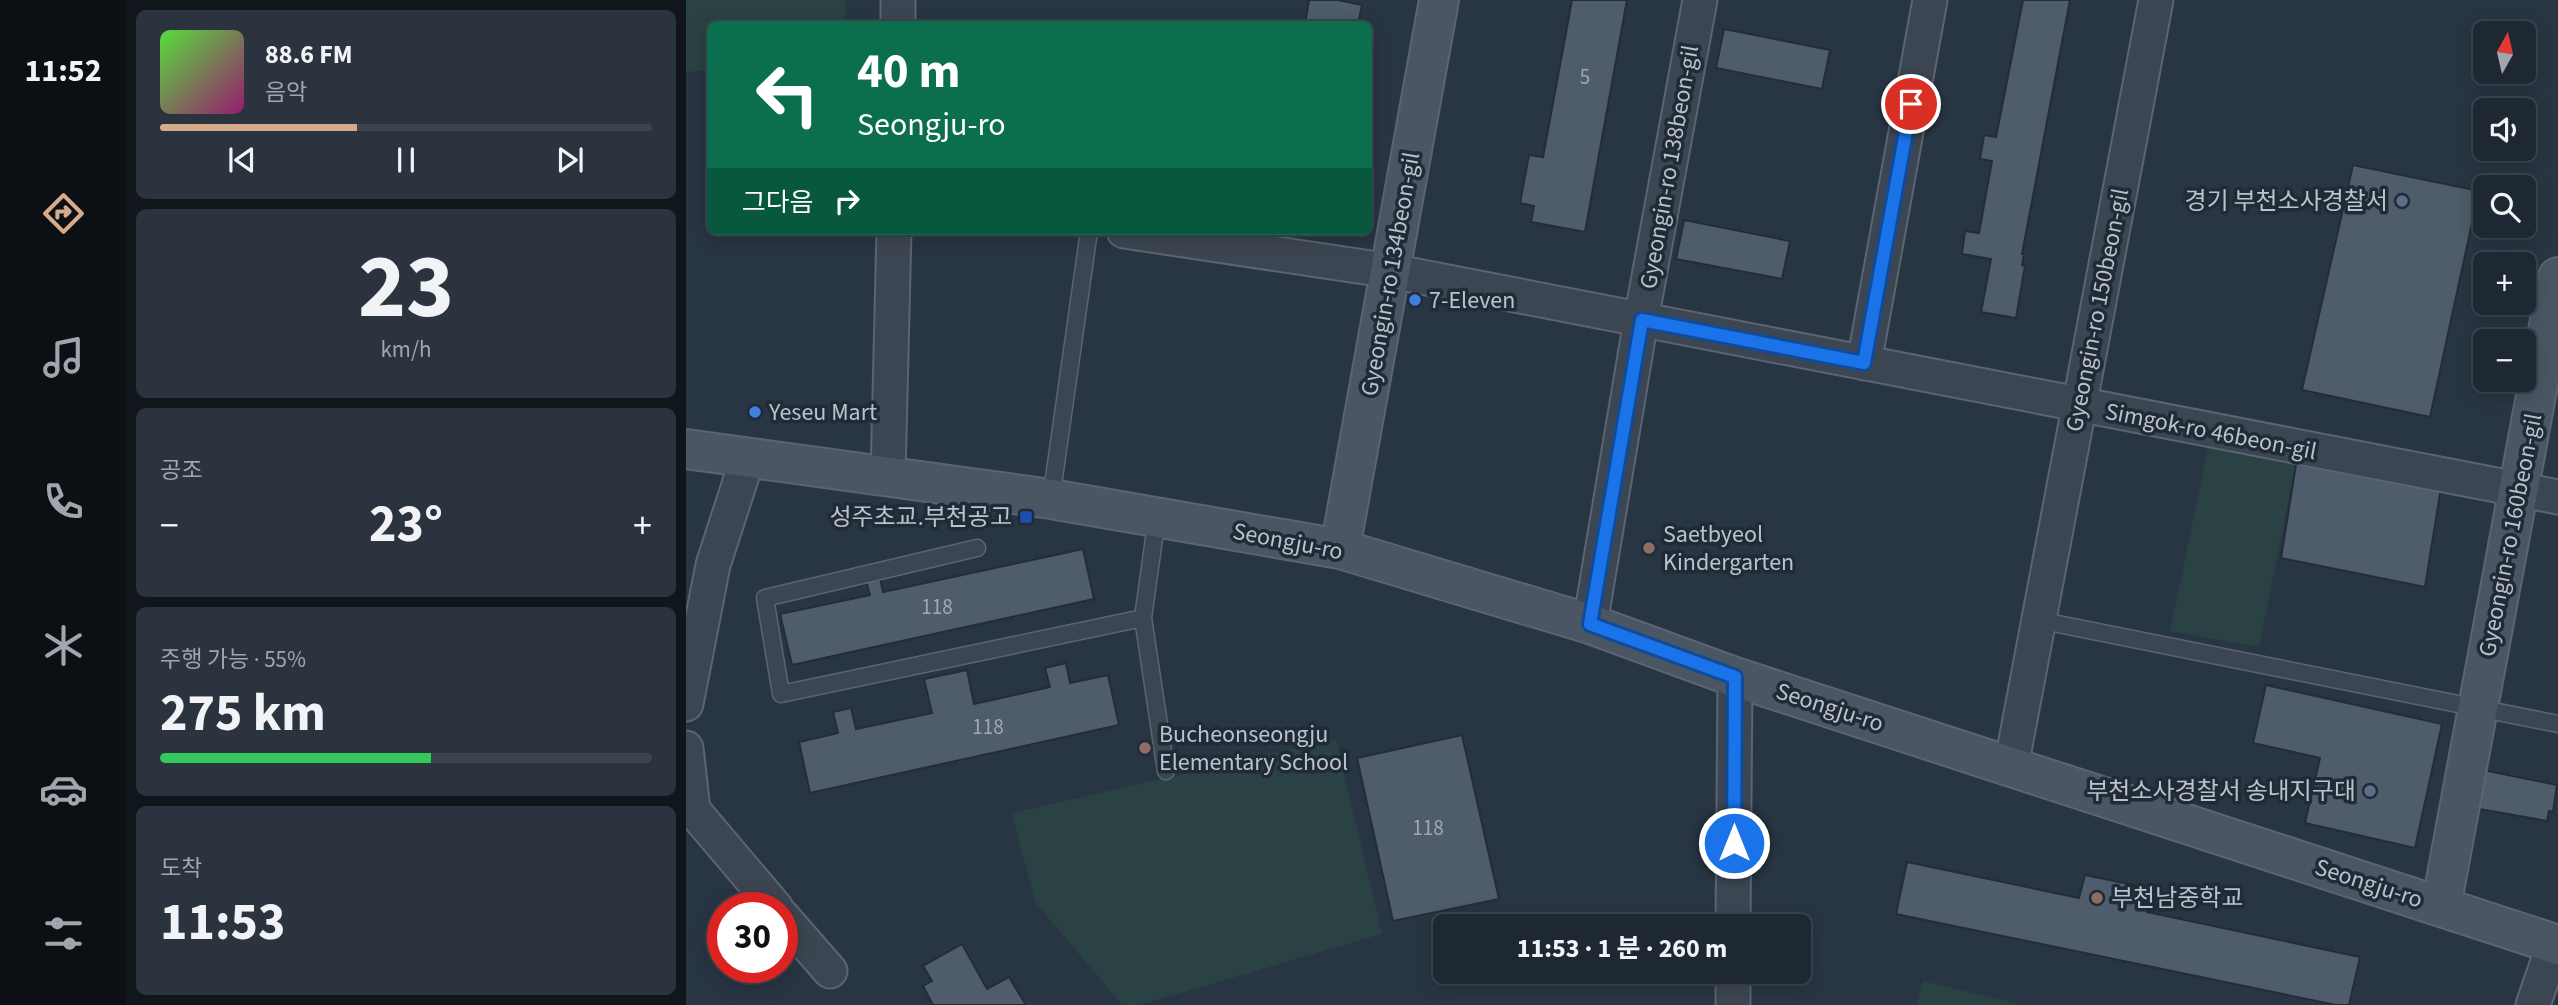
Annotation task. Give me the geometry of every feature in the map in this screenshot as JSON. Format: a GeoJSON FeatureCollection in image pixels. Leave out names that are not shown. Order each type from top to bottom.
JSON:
{"type":"FeatureCollection","features":[{"type":"Feature","properties":{"kind":"street"},"geometry":{"type":"LineString","coordinates":[[898,0],[898,21]]}},
{"type":"Feature","properties":{"kind":"street","name":"Gyeongin-ro 134beon-gil"},"geometry":{"type":"LineString","coordinates":[[1340,549],[1439,0]]}},
{"type":"Feature","properties":{"kind":"street","name":"Gyeongin-ro 138beon-gil"},"geometry":{"type":"LineString","coordinates":[[1590,624],[1700,0]]}},
{"type":"Feature","properties":{"kind":"street"},"geometry":{"type":"LineString","coordinates":[[1864,363],[1930,0]]}},
{"type":"Feature","properties":{"kind":"street","name":"Gyeongin-ro 150beon-gil"},"geometry":{"type":"LineString","coordinates":[[2011,767],[2156,0]]}},
{"type":"Feature","properties":{"kind":"street"},"geometry":{"type":"LineString","coordinates":[[887,476],[894,235]]}},
{"type":"Feature","properties":{"kind":"street","name":"Simgok-ro 46beon-gil"},"geometry":{"type":"LineString","coordinates":[[1151,235],[1391,271],[2558,497]]}},
{"type":"Feature","properties":{"kind":"street","name":"Gyeongin-ro 160beon-gil"},"geometry":{"type":"LineString","coordinates":[[2441,907],[2558,277]]}},
{"type":"Feature","properties":{"kind":"street","name":"Seongju-ro"},"geometry":{"type":"LineString","coordinates":[[686,449],[1051,499],[1340,549],[1590,624],[1735,677],[2556,945]]}},
{"type":"Feature","properties":{"kind":"street"},"geometry":{"type":"LineString","coordinates":[[686,704],[713,565],[748,457]]}},
{"type":"Feature","properties":{"kind":"street"},"geometry":{"type":"LineString","coordinates":[[1734,914],[1735,677]]}},
{"type":"Feature","properties":{"kind":"street"},"geometry":{"type":"LineString","coordinates":[[686,748],[693,810],[762,892]]}},
{"type":"Feature","properties":{"kind":"street"},"geometry":{"type":"LineString","coordinates":[[798,934],[830,971]]}},
{"type":"Feature","properties":{"kind":"street"},"geometry":{"type":"LineString","coordinates":[[2533,1005],[2556,945]]}},
{"type":"Feature","properties":{"kind":"street"},"geometry":{"type":"LineString","coordinates":[[1733,984],[1733,1005]]}},
{"type":"Feature","properties":{"kind":"lane"},"geometry":{"type":"LineString","coordinates":[[1051,499],[1089,235]]}},
{"type":"Feature","properties":{"kind":"lane"},"geometry":{"type":"LineString","coordinates":[[1157,517],[1143,618],[1166,771]]}},
{"type":"Feature","properties":{"kind":"lane"},"geometry":{"type":"LineString","coordinates":[[977,548],[765,598],[781,694],[1143,618]]}},
{"type":"Feature","properties":{"kind":"lane"},"geometry":{"type":"LineString","coordinates":[[2038,620],[2558,724]]}},
{"type":"Feature","properties":{"kind":"green space"},"geometry":{"type":"Polygon","coordinates":[[[686,0],[846,0],[845,21],[707,21],[707,70],[686,72],[686,0]]]}},
{"type":"Feature","properties":{"kind":"green space"},"geometry":{"type":"Polygon","coordinates":[[[2209,444],[2296,463],[2259,647],[2170,631],[2209,444]]]}},
{"type":"Feature","properties":{"kind":"green space"},"geometry":{"type":"Polygon","coordinates":[[[1336,739],[1382,934],[1140,1005],[1122,1005],[1035,902],[1012,813],[1336,739]]]}},
{"type":"Feature","properties":{"kind":"green space"},"geometry":{"type":"Polygon","coordinates":[[[1923,981],[2023,1005],[1917,1005],[1923,981]]]}},
{"type":"Feature","properties":{"kind":"building"},"geometry":{"type":"Polygon","coordinates":[[[1309,0],[1338,0],[1362,5],[1359,21],[1306,21],[1309,0]]]}},
{"type":"Feature","properties":{"kind":"building"},"geometry":{"type":"Polygon","coordinates":[[[1572,0],[1627,0],[1585,232],[1531,222],[1534,206],[1520,203],[1529,155],[1543,157],[1572,0]]]}},
{"type":"Feature","properties":{"kind":"building"},"geometry":{"type":"Polygon","coordinates":[[[2023,0],[2070,0],[2022,254],[2022,265],[2025,266],[2016,318],[1981,312],[1991,259],[1962,254],[1965,231],[1979,233],[1992,161],[1980,159],[1984,135],[1996,137],[2023,0]]]}},
{"type":"Feature","properties":{"kind":"building"},"geometry":{"type":"Polygon","coordinates":[[[1724,29],[1830,50],[1822,89],[1716,68],[1724,29]]]}},
{"type":"Feature","properties":{"kind":"building"},"geometry":{"type":"Polygon","coordinates":[[[2353,165],[2473,190],[2473,219],[2430,417],[2302,390],[2353,165]]]}},
{"type":"Feature","properties":{"kind":"building"},"geometry":{"type":"Polygon","coordinates":[[[1684,220],[1790,241],[1782,279],[1676,259],[1684,220]]]}},
{"type":"Feature","properties":{"kind":"building"},"geometry":{"type":"Polygon","coordinates":[[[2298,452],[2443,475],[2425,587],[2281,558],[2298,452]]]}},
{"type":"Feature","properties":{"kind":"building"},"geometry":{"type":"Polygon","coordinates":[[[1083,549],[1094,599],[792,665],[780,614],[870,595],[866,581],[880,578],[883,592],[1083,549]]]}},
{"type":"Feature","properties":{"kind":"building"},"geometry":{"type":"Polygon","coordinates":[[[1066,663],[1070,683],[1108,675],[1119,725],[810,793],[799,742],[838,733],[833,712],[851,708],[856,729],[932,713],[924,679],[967,670],[974,704],[1050,687],[1045,668],[1066,663]]]}},
{"type":"Feature","properties":{"kind":"building","name":"부천소사경찰서 송내지구대"},"geometry":{"type":"Polygon","coordinates":[[[2266,685],[2442,724],[2415,848],[2305,823],[2320,758],[2253,743],[2266,685]]]}},
{"type":"Feature","properties":{"kind":"building"},"geometry":{"type":"Polygon","coordinates":[[[1462,735],[1499,899],[1393,921],[1357,758],[1462,735]]]}},
{"type":"Feature","properties":{"kind":"building"},"geometry":{"type":"Polygon","coordinates":[[[2483,770],[2557,785],[2553,812],[2549,811],[2547,821],[2474,808],[2483,770]]]}},
{"type":"Feature","properties":{"kind":"building","name":"부천남중학교"},"geometry":{"type":"Polygon","coordinates":[[[1907,862],[2079,898],[2085,875],[2153,889],[2147,912],[2360,957],[2349,1005],[2336,1005],[1896,914],[1907,862]]]}},
{"type":"Feature","properties":{"kind":"building"},"geometry":{"type":"Polygon","coordinates":[[[962,944],[987,989],[1009,977],[1026,1005],[933,1005],[923,986],[932,981],[923,966],[962,944]]]}},
{"type":"Feature","properties":{"kind":"place","name":"경기 부천소사경찰서"},"geometry":{"type":"Point","coordinates":[2402,201]}},
{"type":"Feature","properties":{"kind":"place","name":"7-Eleven"},"geometry":{"type":"Point","coordinates":[1415,300]}},
{"type":"Feature","properties":{"kind":"place","name":"Yeseu Mart"},"geometry":{"type":"Point","coordinates":[755,412]}},
{"type":"Feature","properties":{"kind":"place","name":"성주초교.부천공고"},"geometry":{"type":"Point","coordinates":[1026,517]}},
{"type":"Feature","properties":{"kind":"place","name":"Saetbyeol Kindergarten"},"geometry":{"type":"Point","coordinates":[1649,548]}},
{"type":"Feature","properties":{"kind":"place","name":"Bucheonseongju Elementary School"},"geometry":{"type":"Point","coordinates":[1145,748]}},
{"type":"Feature","properties":{"kind":"place","name":"부천소사경찰서 송내지구대"},"geometry":{"type":"Point","coordinates":[2370,791]}},
{"type":"Feature","properties":{"kind":"place","name":"부천남중학교"},"geometry":{"type":"Point","coordinates":[2097,898]}},
{"type":"Feature","properties":{"kind":"route"},"geometry":{"type":"LineString","coordinates":[[1734,843],[1735,677],[1590,624],[1642,320],[1864,363],[1911,104]]}}]}
